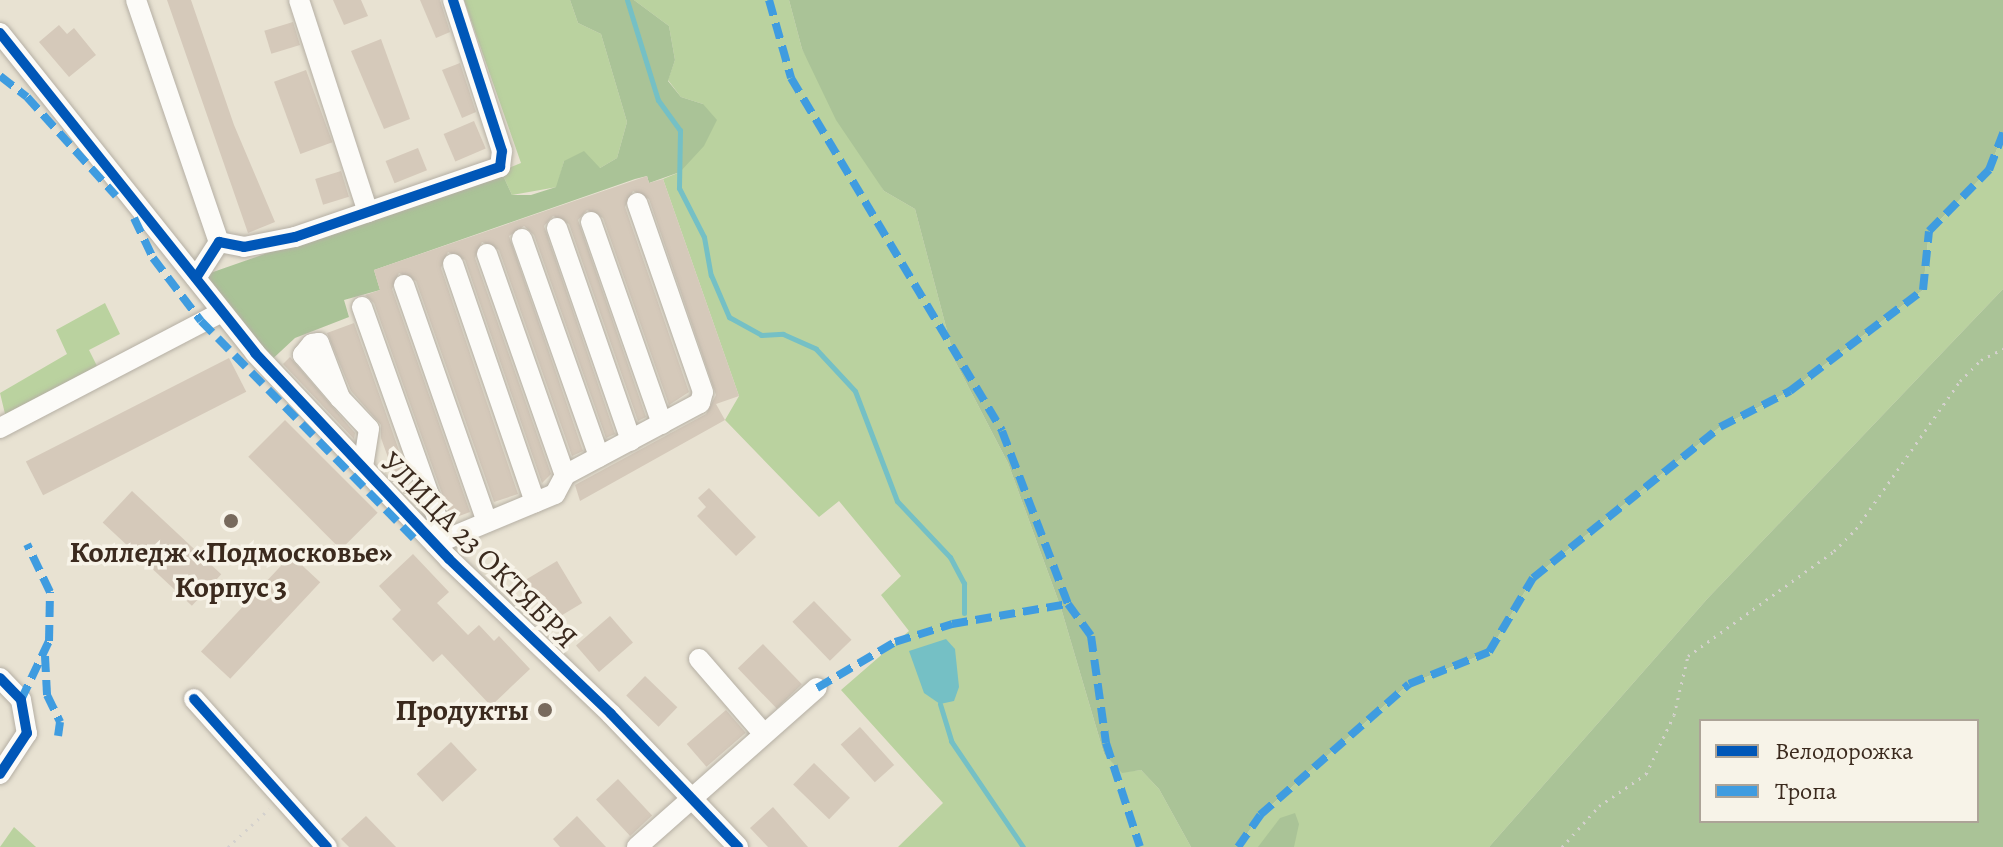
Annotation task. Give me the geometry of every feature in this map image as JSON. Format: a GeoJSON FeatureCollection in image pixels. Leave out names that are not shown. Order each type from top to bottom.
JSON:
{"type":"FeatureCollection","features":[{"type":"Feature","properties":{"kind":"street"},"geometry":{"type":"LineString","coordinates":[[136,0],[219,242]]}},
{"type":"Feature","properties":{"kind":"street"},"geometry":{"type":"LineString","coordinates":[[299,0],[368,212]]}},
{"type":"Feature","properties":{"kind":"street"},"geometry":{"type":"LineString","coordinates":[[219,242],[244,247],[368,212],[500,167],[502,151],[453,0]]}},
{"type":"Feature","properties":{"kind":"street","name":"УЛИЦА 23 ОКТЯБРЯ"},"geometry":{"type":"LineString","coordinates":[[0,33],[222,312],[363,468],[693,796],[738,847]]}},
{"type":"Feature","properties":{"kind":"street"},"geometry":{"type":"LineString","coordinates":[[362,307],[440,542],[555,494],[565,475],[700,403],[703,392],[637,203]]}},
{"type":"Feature","properties":{"kind":"street"},"geometry":{"type":"LineString","coordinates":[[591,222],[662,424]]}},
{"type":"Feature","properties":{"kind":"street"},"geometry":{"type":"LineString","coordinates":[[557,228],[631,440]]}},
{"type":"Feature","properties":{"kind":"street"},"geometry":{"type":"LineString","coordinates":[[522,239],[599,457]]}},
{"type":"Feature","properties":{"kind":"street"},"geometry":{"type":"LineString","coordinates":[[196,278],[219,242]]}},
{"type":"Feature","properties":{"kind":"street"},"geometry":{"type":"LineString","coordinates":[[487,254],[565,475]]}},
{"type":"Feature","properties":{"kind":"street"},"geometry":{"type":"LineString","coordinates":[[453,264],[535,502]]}},
{"type":"Feature","properties":{"kind":"street"},"geometry":{"type":"LineString","coordinates":[[404,285],[487,522]]}},
{"type":"Feature","properties":{"kind":"street"},"geometry":{"type":"LineString","coordinates":[[0,428],[222,312]]}},
{"type":"Feature","properties":{"kind":"street"},"geometry":{"type":"LineString","coordinates":[[340,398],[369,429],[363,468]]}},
{"type":"Feature","properties":{"kind":"street"},"geometry":{"type":"LineString","coordinates":[[699,659],[764,734]]}},
{"type":"Feature","properties":{"kind":"street"},"geometry":{"type":"LineString","coordinates":[[0,678],[21,700],[27,733],[0,774]]}},
{"type":"Feature","properties":{"kind":"street"},"geometry":{"type":"LineString","coordinates":[[637,847],[817,688]]}},
{"type":"Feature","properties":{"kind":"street"},"geometry":{"type":"LineString","coordinates":[[194,699],[327,847]]}},
{"type":"Feature","properties":{"kind":"path"},"geometry":{"type":"LineString","coordinates":[[1562,847],[1599,806],[1646,774],[1674,715],[1688,656],[1845,540],[1960,381],[1981,360],[2003,349]]}},
{"type":"Feature","properties":{"kind":"path"},"geometry":{"type":"LineString","coordinates":[[228,847],[282,797]]}},
{"type":"Feature","properties":{"kind":"green space"},"geometry":{"type":"Polygon","coordinates":[[[464,0],[570,0],[578,23],[601,34],[627,122],[617,158],[600,168],[564,161],[557,187],[512,195],[501,171],[521,163],[464,0]]]}},
{"type":"Feature","properties":{"kind":"green space"},"geometry":{"type":"Polygon","coordinates":[[[570,0],[634,0],[669,26],[675,60],[668,81],[681,97],[703,104],[717,120],[704,146],[680,172],[649,183],[647,176],[635,179],[374,270],[380,290],[344,300],[349,317],[295,338],[266,365],[196,278],[501,171],[512,195],[531,195],[556,187],[564,161],[584,151],[600,168],[617,158],[627,122],[601,34],[578,23],[570,0]]]}},
{"type":"Feature","properties":{"kind":"green space"},"geometry":{"type":"Polygon","coordinates":[[[634,0],[789,0],[802,49],[884,191],[915,209],[955,361],[1008,463],[1061,608],[1104,754],[1122,772],[1141,770],[1159,789],[1191,847],[898,847],[943,803],[841,690],[909,631],[881,595],[901,576],[839,501],[819,517],[725,420],[739,396],[663,179],[680,172],[703,104],[681,97],[668,80],[675,60],[669,26],[634,0]]]}},
{"type":"Feature","properties":{"kind":"green space"},"geometry":{"type":"Polygon","coordinates":[[[789,0],[2003,0],[2003,133],[1989,170],[1929,231],[1923,290],[1790,391],[1720,427],[1533,578],[1489,652],[1409,684],[1260,815],[1238,847],[1191,847],[1159,789],[1141,770],[1122,773],[1104,754],[1061,608],[1008,463],[955,361],[915,209],[884,191],[836,120],[802,49],[789,0]]]}},
{"type":"Feature","properties":{"kind":"green space"},"geometry":{"type":"Polygon","coordinates":[[[2003,133],[2003,289],[1708,598],[1489,847],[1238,847],[1260,815],[1409,684],[1489,652],[1533,578],[1720,427],[1790,391],[1923,290],[1929,231],[1989,170],[2003,133]]]}},
{"type":"Feature","properties":{"kind":"green space"},"geometry":{"type":"Polygon","coordinates":[[[2003,289],[2003,847],[1489,847],[1708,598],[2003,289]]]}},
{"type":"Feature","properties":{"kind":"green space"},"geometry":{"type":"Polygon","coordinates":[[[105,303],[120,334],[89,350],[98,368],[6,418],[0,393],[67,354],[56,330],[105,303]]]}},
{"type":"Feature","properties":{"kind":"green space"},"geometry":{"type":"Polygon","coordinates":[[[1295,813],[1299,824],[1294,847],[1258,847],[1280,818],[1295,813]]]}},
{"type":"Feature","properties":{"kind":"green space"},"geometry":{"type":"Polygon","coordinates":[[[14,827],[36,847],[0,847],[14,827]]]}},
{"type":"Feature","properties":{"kind":"water"},"geometry":{"type":"Polygon","coordinates":[[[946,639],[955,649],[959,687],[954,701],[940,704],[924,693],[909,651],[946,639]]]}},
{"type":"Feature","properties":{"kind":"building"},"geometry":{"type":"Polygon","coordinates":[[[167,0],[191,0],[234,125],[275,222],[248,233],[167,0]]]}},
{"type":"Feature","properties":{"kind":"building"},"geometry":{"type":"Polygon","coordinates":[[[333,0],[361,0],[368,16],[344,25],[333,0]]]}},
{"type":"Feature","properties":{"kind":"building"},"geometry":{"type":"Polygon","coordinates":[[[420,0],[440,0],[450,32],[436,38],[420,0]]]}},
{"type":"Feature","properties":{"kind":"building"},"geometry":{"type":"Polygon","coordinates":[[[293,22],[300,45],[271,54],[264,31],[293,22]]]}},
{"type":"Feature","properties":{"kind":"building"},"geometry":{"type":"Polygon","coordinates":[[[59,25],[67,34],[74,28],[96,55],[69,77],[39,42],[59,25]]]}},
{"type":"Feature","properties":{"kind":"building"},"geometry":{"type":"Polygon","coordinates":[[[381,39],[410,119],[384,129],[351,51],[381,39]]]}},
{"type":"Feature","properties":{"kind":"building"},"geometry":{"type":"Polygon","coordinates":[[[460,63],[476,112],[462,118],[442,70],[460,63]]]}},
{"type":"Feature","properties":{"kind":"building"},"geometry":{"type":"Polygon","coordinates":[[[306,70],[332,142],[300,154],[274,82],[306,70]]]}},
{"type":"Feature","properties":{"kind":"building"},"geometry":{"type":"Polygon","coordinates":[[[474,121],[486,149],[455,162],[444,134],[474,121]]]}},
{"type":"Feature","properties":{"kind":"building"},"geometry":{"type":"Polygon","coordinates":[[[418,148],[427,170],[395,183],[386,161],[418,148]]]}},
{"type":"Feature","properties":{"kind":"building"},"geometry":{"type":"Polygon","coordinates":[[[341,171],[349,197],[323,205],[315,179],[341,171]]]}},
{"type":"Feature","properties":{"kind":"building"},"geometry":{"type":"Polygon","coordinates":[[[647,176],[649,183],[663,179],[739,396],[716,404],[725,420],[580,501],[575,485],[706,414],[716,395],[649,199],[633,191],[625,207],[689,392],[669,405],[603,218],[587,210],[578,220],[646,417],[638,421],[569,224],[553,216],[544,226],[615,434],[606,438],[534,235],[524,226],[509,236],[583,451],[572,456],[499,250],[482,242],[475,258],[551,474],[542,483],[465,260],[448,252],[441,268],[518,494],[494,502],[416,281],[399,273],[392,289],[470,512],[451,519],[374,303],[365,295],[380,290],[374,270],[647,176]]]}},
{"type":"Feature","properties":{"kind":"building"},"geometry":{"type":"Polygon","coordinates":[[[354,323],[407,473],[395,477],[381,438],[381,425],[351,391],[327,333],[354,323]]]}},
{"type":"Feature","properties":{"kind":"building"},"geometry":{"type":"Polygon","coordinates":[[[290,357],[355,433],[354,439],[283,364],[290,357]]]}},
{"type":"Feature","properties":{"kind":"building"},"geometry":{"type":"Polygon","coordinates":[[[229,358],[246,392],[43,495],[26,462],[229,358]]]}},
{"type":"Feature","properties":{"kind":"building"},"geometry":{"type":"Polygon","coordinates":[[[285,420],[378,513],[341,549],[248,457],[285,420]]]}},
{"type":"Feature","properties":{"kind":"building"},"geometry":{"type":"Polygon","coordinates":[[[709,488],[756,537],[736,556],[697,516],[706,507],[698,498],[709,488]]]}},
{"type":"Feature","properties":{"kind":"building"},"geometry":{"type":"Polygon","coordinates":[[[132,491],[221,574],[192,606],[103,522],[132,491]]]}},
{"type":"Feature","properties":{"kind":"building"},"geometry":{"type":"Polygon","coordinates":[[[413,554],[449,592],[437,603],[468,635],[479,625],[494,641],[499,636],[530,669],[491,706],[442,654],[433,662],[392,619],[401,610],[379,586],[413,554]]]}},
{"type":"Feature","properties":{"kind":"building"},"geometry":{"type":"Polygon","coordinates":[[[291,555],[320,582],[230,679],[201,652],[291,555]]]}},
{"type":"Feature","properties":{"kind":"building"},"geometry":{"type":"Polygon","coordinates":[[[557,561],[582,603],[551,622],[526,580],[557,561]]]}},
{"type":"Feature","properties":{"kind":"building"},"geometry":{"type":"Polygon","coordinates":[[[814,601],[852,640],[830,661],[792,622],[814,601]]]}},
{"type":"Feature","properties":{"kind":"building"},"geometry":{"type":"Polygon","coordinates":[[[610,616],[633,642],[599,672],[576,646],[610,616]]]}},
{"type":"Feature","properties":{"kind":"building"},"geometry":{"type":"Polygon","coordinates":[[[763,644],[802,684],[777,709],[738,668],[763,644]]]}},
{"type":"Feature","properties":{"kind":"building"},"geometry":{"type":"Polygon","coordinates":[[[645,676],[677,707],[659,727],[626,695],[645,676]]]}},
{"type":"Feature","properties":{"kind":"building"},"geometry":{"type":"Polygon","coordinates":[[[726,710],[746,733],[706,767],[687,744],[726,710]]]}},
{"type":"Feature","properties":{"kind":"building"},"geometry":{"type":"Polygon","coordinates":[[[860,727],[894,765],[875,782],[841,744],[860,727]]]}},
{"type":"Feature","properties":{"kind":"building"},"geometry":{"type":"Polygon","coordinates":[[[451,742],[477,770],[443,802],[417,774],[451,742]]]}},
{"type":"Feature","properties":{"kind":"building"},"geometry":{"type":"Polygon","coordinates":[[[814,763],[850,798],[829,819],[793,785],[814,763]]]}},
{"type":"Feature","properties":{"kind":"building"},"geometry":{"type":"Polygon","coordinates":[[[618,779],[652,816],[630,836],[596,799],[618,779]]]}},
{"type":"Feature","properties":{"kind":"building"},"geometry":{"type":"Polygon","coordinates":[[[773,807],[808,847],[768,847],[750,828],[773,807]]]}},
{"type":"Feature","properties":{"kind":"building"},"geometry":{"type":"Polygon","coordinates":[[[366,816],[396,847],[349,847],[341,839],[366,816]]]}},
{"type":"Feature","properties":{"kind":"building"},"geometry":{"type":"Polygon","coordinates":[[[577,816],[606,847],[560,847],[553,839],[577,816]]]}},
{"type":"Feature","properties":{"kind":"waterway"},"geometry":{"type":"LineString","coordinates":[[627,0],[658,100],[680,130],[679,188],[704,237],[711,275],[729,317],[761,335],[783,334],[816,349],[855,391],[897,501],[950,557],[964,583],[964,613]]}},
{"type":"Feature","properties":{"kind":"waterway"},"geometry":{"type":"LineString","coordinates":[[940,704],[951,741],[1023,847]]}},
{"type":"Feature","properties":{"kind":"marked path"},"geometry":{"type":"LineString","coordinates":[[769,0],[791,78],[1002,431],[1068,604]]}},
{"type":"Feature","properties":{"kind":"marked path"},"geometry":{"type":"LineString","coordinates":[[0,76],[27,97],[116,196]]}},
{"type":"Feature","properties":{"kind":"marked path"},"geometry":{"type":"LineString","coordinates":[[1238,847],[1260,815],[1409,684],[1489,652],[1533,578],[1720,427],[1790,391],[1923,290],[1929,231],[1989,170],[2003,133]]}},
{"type":"Feature","properties":{"kind":"marked path"},"geometry":{"type":"LineString","coordinates":[[134,218],[153,258],[201,321],[419,544]]}},
{"type":"Feature","properties":{"kind":"marked path"},"geometry":{"type":"LineString","coordinates":[[21,700],[49,641],[50,592],[27,544]]}},
{"type":"Feature","properties":{"kind":"marked path"},"geometry":{"type":"LineString","coordinates":[[817,688],[895,642],[952,624],[1068,604],[1091,636],[1106,743],[1140,847]]}},
{"type":"Feature","properties":{"kind":"marked path"},"geometry":{"type":"LineString","coordinates":[[45,656],[47,695],[60,722],[58,736]]}},
{"type":"Feature","properties":{"kind":"cycle path"},"geometry":{"type":"LineString","coordinates":[[196,278],[219,242],[244,247],[295,237],[500,167],[502,151],[453,0]]}},
{"type":"Feature","properties":{"kind":"cycle path"},"geometry":{"type":"LineString","coordinates":[[0,33],[255,353],[449,559],[611,714],[738,847]]}},
{"type":"Feature","properties":{"kind":"cycle path"},"geometry":{"type":"LineString","coordinates":[[0,678],[21,700],[27,733],[0,774]]}},
{"type":"Feature","properties":{"kind":"cycle path"},"geometry":{"type":"LineString","coordinates":[[194,699],[327,847]]}},
{"type":"Feature","properties":{"kind":"place","name":"Колледж «Подмосковье» Корпус 3"},"geometry":{"type":"Point","coordinates":[231,521]}},
{"type":"Feature","properties":{"kind":"place","name":"Продукты"},"geometry":{"type":"Point","coordinates":[545,710]}}]}
